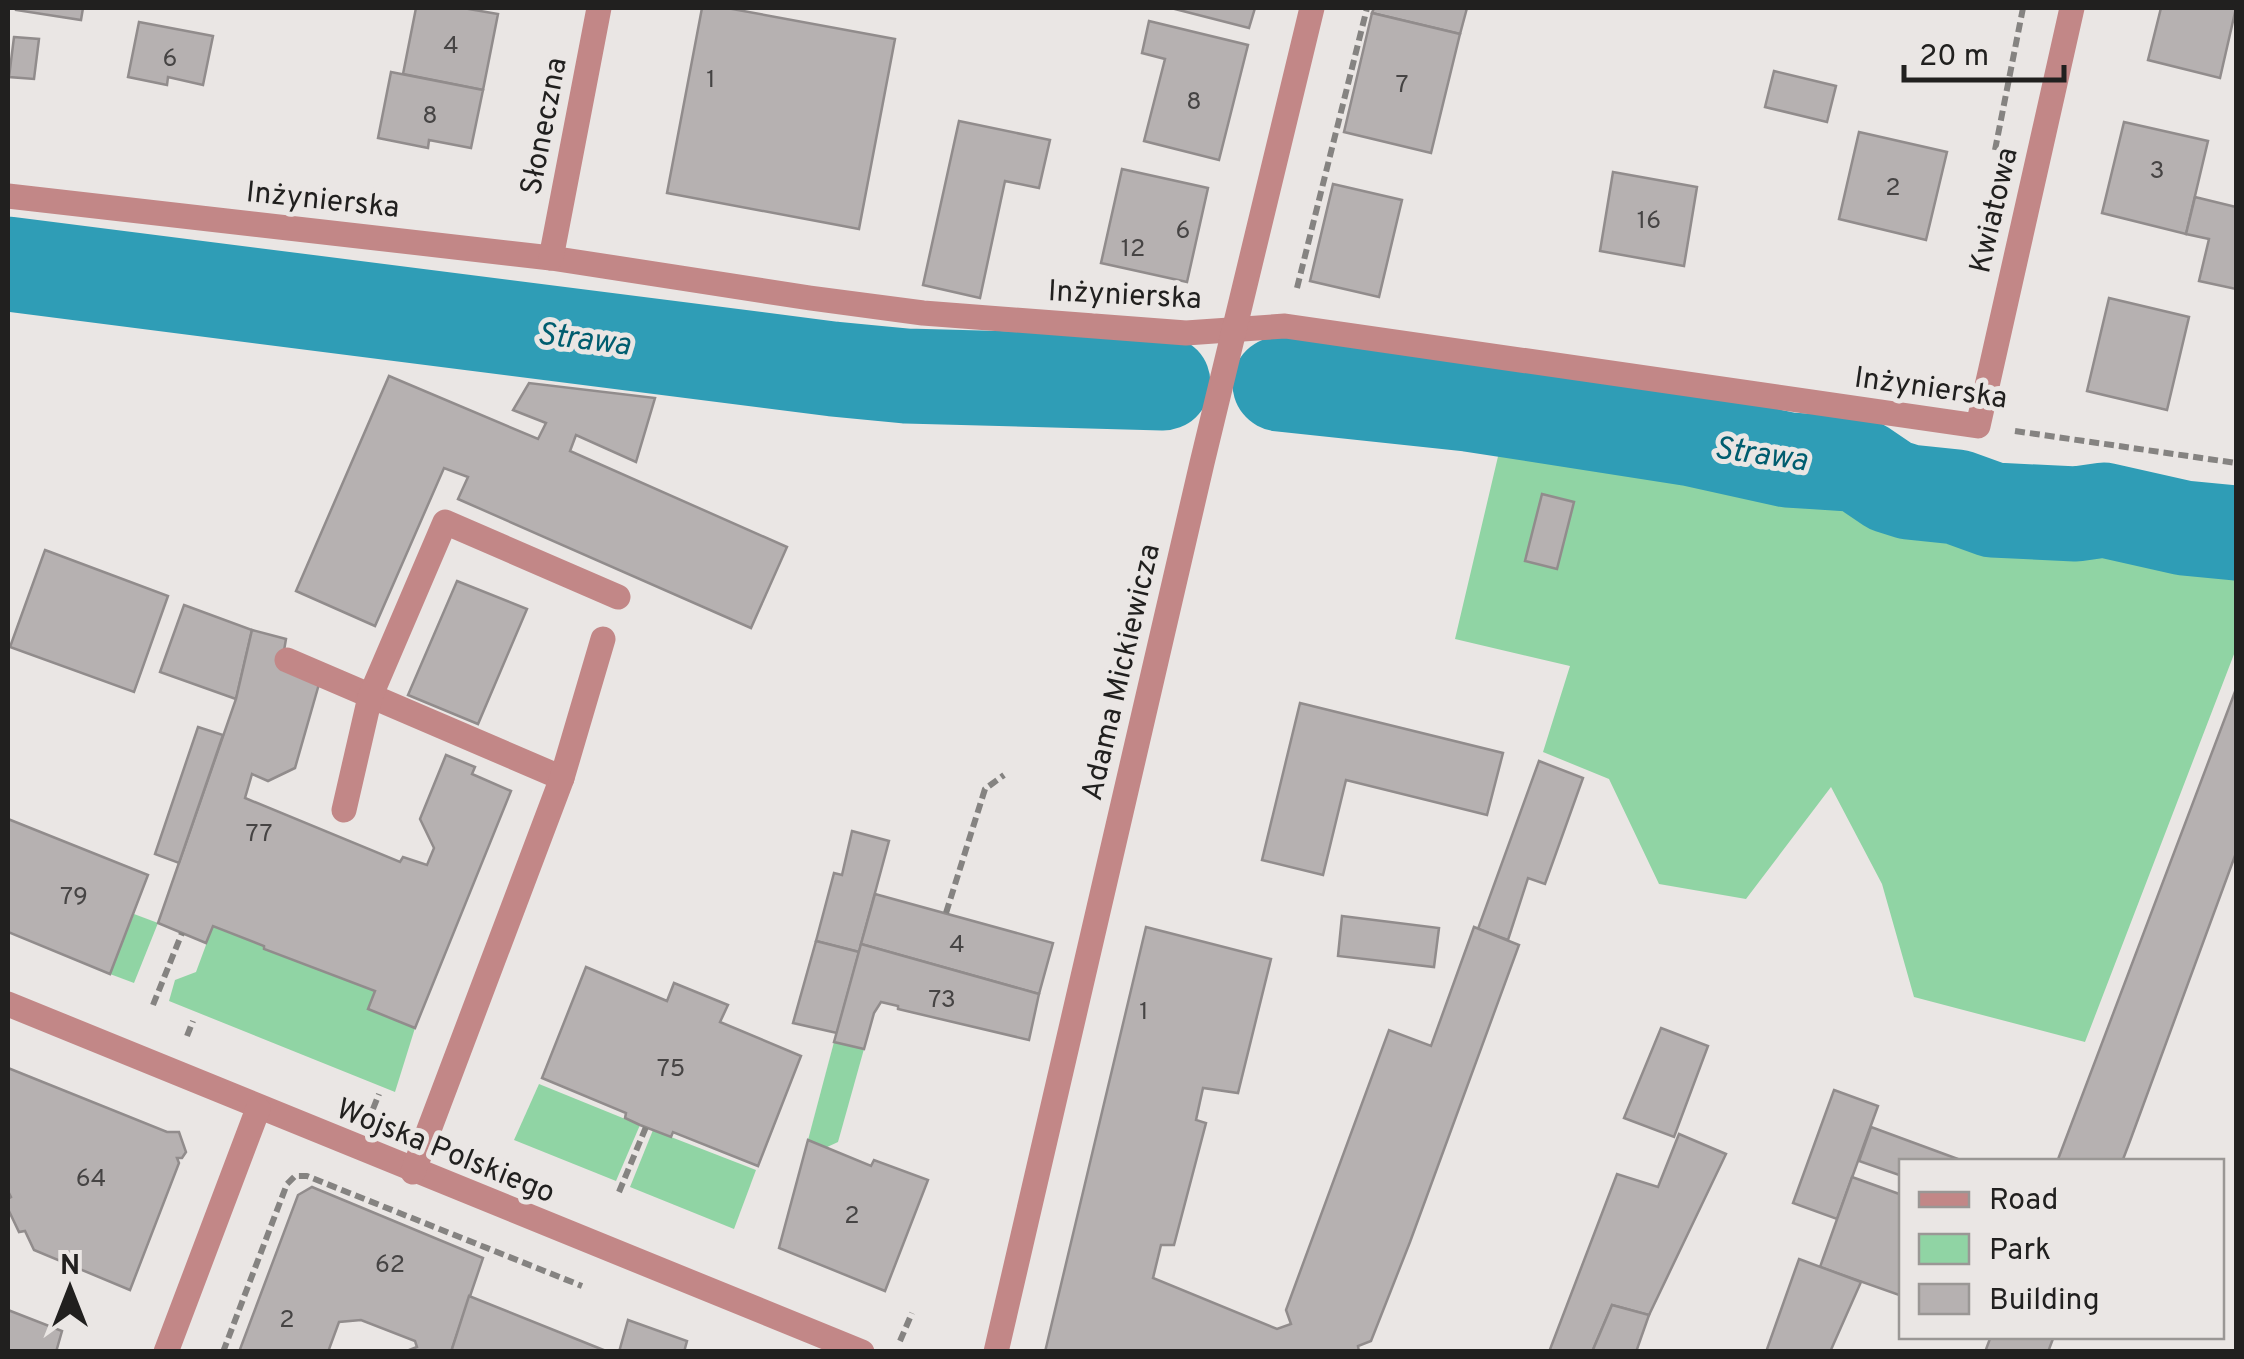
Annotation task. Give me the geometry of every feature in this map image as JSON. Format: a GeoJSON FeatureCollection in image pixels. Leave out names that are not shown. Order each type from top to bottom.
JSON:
{"type":"FeatureCollection","features":[{"type":"Feature","properties":{"kind":"street","name":"Słoneczna"},"geometry":{"type":"LineString","coordinates":[[551,258],[598,8]]}},
{"type":"Feature","properties":{"kind":"street","name":"Adama Mickiewicza"},"geometry":{"type":"LineString","coordinates":[[996,1352],[1216,403],[1312,8]]}},
{"type":"Feature","properties":{"kind":"street","name":"Kwiatowa"},"geometry":{"type":"LineString","coordinates":[[1978,426],[2072,8]]}},
{"type":"Feature","properties":{"kind":"street","name":"Inżynierska"},"geometry":{"type":"LineString","coordinates":[[8,196],[551,258],[923,312],[1186,333],[1286,326],[1978,426]]}},
{"type":"Feature","properties":{"kind":"street"},"geometry":{"type":"LineString","coordinates":[[344,810],[370,697],[445,522],[618,596]]}},
{"type":"Feature","properties":{"kind":"street"},"geometry":{"type":"LineString","coordinates":[[413,1172],[562,778],[604,639]]}},
{"type":"Feature","properties":{"kind":"street"},"geometry":{"type":"LineString","coordinates":[[287,660],[562,778]]}},
{"type":"Feature","properties":{"kind":"street","name":"Wojska Polskiego"},"geometry":{"type":"LineString","coordinates":[[8,1004],[862,1352]]}},
{"type":"Feature","properties":{"kind":"street"},"geometry":{"type":"LineString","coordinates":[[166,1352],[258,1108]]}},
{"type":"Feature","properties":{"kind":"path"},"geometry":{"type":"LineString","coordinates":[[1286,326],[1366,8]]}},
{"type":"Feature","properties":{"kind":"path"},"geometry":{"type":"LineString","coordinates":[[1992,164],[2023,8]]}},
{"type":"Feature","properties":{"kind":"path","name":"Inżynierska"},"geometry":{"type":"LineString","coordinates":[[1978,426],[2236,463]]}},
{"type":"Feature","properties":{"kind":"path"},"geometry":{"type":"LineString","coordinates":[[946,913],[985,789],[1004,775]]}},
{"type":"Feature","properties":{"kind":"path"},"geometry":{"type":"LineString","coordinates":[[153,1005],[182,933]]}},
{"type":"Feature","properties":{"kind":"path"},"geometry":{"type":"LineString","coordinates":[[619,1192],[646,1127]]}},
{"type":"Feature","properties":{"kind":"path"},"geometry":{"type":"LineString","coordinates":[[223,1352],[287,1184],[300,1175],[585,1287]]}},
{"type":"Feature","properties":{"kind":"path"},"geometry":{"type":"LineString","coordinates":[[896,1352],[912,1312]]}},
{"type":"Feature","properties":{"kind":"green space"},"geometry":{"type":"Polygon","coordinates":[[[1500,448],[1641,475],[2236,567],[2236,649],[2085,1042],[1914,997],[1882,884],[1831,787],[1746,899],[1659,884],[1609,779],[1543,752],[1570,666],[1455,639],[1500,448]]]}},
{"type":"Feature","properties":{"kind":"green space"},"geometry":{"type":"Polygon","coordinates":[[[134,914],[158,923],[134,983],[110,974],[134,914]]]}},
{"type":"Feature","properties":{"kind":"green space"},"geometry":{"type":"Polygon","coordinates":[[[213,926],[375,991],[369,1009],[415,1028],[395,1092],[169,1001],[175,980],[196,972],[213,926]]]}},
{"type":"Feature","properties":{"kind":"green space"},"geometry":{"type":"Polygon","coordinates":[[[834,1042],[864,1049],[838,1142],[825,1148],[808,1140],[834,1042]]]}},
{"type":"Feature","properties":{"kind":"green space"},"geometry":{"type":"Polygon","coordinates":[[[539,1084],[640,1125],[616,1181],[514,1140],[539,1084]]]}},
{"type":"Feature","properties":{"kind":"green space"},"geometry":{"type":"Polygon","coordinates":[[[653,1130],[756,1170],[734,1229],[630,1187],[653,1130]]]}},
{"type":"Feature","properties":{"kind":"building"},"geometry":{"type":"Polygon","coordinates":[[[16,8],[83,8],[81,20],[16,8]]]}},
{"type":"Feature","properties":{"kind":"building"},"geometry":{"type":"Polygon","coordinates":[[[416,8],[463,8],[498,14],[483,90],[403,74],[416,8]]]}},
{"type":"Feature","properties":{"kind":"building"},"geometry":{"type":"Polygon","coordinates":[[[702,8],[727,8],[895,39],[859,229],[667,193],[702,8]]]}},
{"type":"Feature","properties":{"kind":"building"},"geometry":{"type":"Polygon","coordinates":[[[1171,8],[1255,8],[1249,28],[1171,8]]]}},
{"type":"Feature","properties":{"kind":"building"},"geometry":{"type":"Polygon","coordinates":[[[1374,8],[1467,8],[1460,34],[1372,13],[1374,8]]]}},
{"type":"Feature","properties":{"kind":"building"},"geometry":{"type":"Polygon","coordinates":[[[2161,8],[2236,8],[2220,78],[2148,60],[2161,8]]]}},
{"type":"Feature","properties":{"kind":"building"},"geometry":{"type":"Polygon","coordinates":[[[1372,13],[1460,34],[1431,153],[1344,132],[1372,13]]]}},
{"type":"Feature","properties":{"kind":"building"},"geometry":{"type":"Polygon","coordinates":[[[1149,21],[1248,45],[1219,160],[1144,141],[1165,59],[1142,53],[1149,21]]]}},
{"type":"Feature","properties":{"kind":"building"},"geometry":{"type":"Polygon","coordinates":[[[139,22],[213,36],[203,85],[168,77],[167,85],[128,77],[139,22]]]}},
{"type":"Feature","properties":{"kind":"building"},"geometry":{"type":"Polygon","coordinates":[[[14,37],[39,39],[34,79],[9,77],[14,37]]]}},
{"type":"Feature","properties":{"kind":"building"},"geometry":{"type":"Polygon","coordinates":[[[1774,71],[1836,86],[1827,122],[1765,107],[1774,71]]]}},
{"type":"Feature","properties":{"kind":"building"},"geometry":{"type":"Polygon","coordinates":[[[391,72],[483,90],[471,148],[429,140],[428,148],[378,138],[391,72]]]}},
{"type":"Feature","properties":{"kind":"building"},"geometry":{"type":"Polygon","coordinates":[[[959,121],[1050,140],[1039,188],[1005,181],[980,298],[923,285],[959,121]]]}},
{"type":"Feature","properties":{"kind":"building"},"geometry":{"type":"Polygon","coordinates":[[[2124,122],[2208,141],[2186,234],[2102,213],[2124,122]]]}},
{"type":"Feature","properties":{"kind":"building"},"geometry":{"type":"Polygon","coordinates":[[[1859,132],[1947,152],[1926,240],[1839,219],[1859,132]]]}},
{"type":"Feature","properties":{"kind":"building"},"geometry":{"type":"Polygon","coordinates":[[[1122,169],[1208,188],[1187,282],[1101,263],[1122,169]]]}},
{"type":"Feature","properties":{"kind":"building"},"geometry":{"type":"Polygon","coordinates":[[[1613,172],[1697,187],[1684,266],[1600,251],[1613,172]]]}},
{"type":"Feature","properties":{"kind":"building"},"geometry":{"type":"Polygon","coordinates":[[[1333,184],[1402,200],[1379,297],[1310,281],[1333,184]]]}},
{"type":"Feature","properties":{"kind":"building"},"geometry":{"type":"Polygon","coordinates":[[[2195,197],[2236,207],[2236,289],[2199,281],[2209,239],[2186,234],[2195,197]]]}},
{"type":"Feature","properties":{"kind":"building"},"geometry":{"type":"Polygon","coordinates":[[[2109,298],[2189,317],[2167,410],[2087,391],[2109,298]]]}},
{"type":"Feature","properties":{"kind":"building"},"geometry":{"type":"Polygon","coordinates":[[[389,376],[538,439],[546,423],[513,410],[529,383],[655,398],[636,462],[576,435],[570,451],[787,547],[751,628],[458,499],[468,477],[444,468],[375,626],[296,591],[389,376]]]}},
{"type":"Feature","properties":{"kind":"building"},"geometry":{"type":"Polygon","coordinates":[[[1542,494],[1574,502],[1557,569],[1525,561],[1542,494]]]}},
{"type":"Feature","properties":{"kind":"building"},"geometry":{"type":"Polygon","coordinates":[[[45,550],[168,596],[134,692],[10,647],[45,550]]]}},
{"type":"Feature","properties":{"kind":"building"},"geometry":{"type":"Polygon","coordinates":[[[457,581],[527,609],[478,724],[408,695],[457,581]]]}},
{"type":"Feature","properties":{"kind":"building"},"geometry":{"type":"Polygon","coordinates":[[[184,605],[252,630],[236,699],[160,672],[184,605]]]}},
{"type":"Feature","properties":{"kind":"building"},"geometry":{"type":"Polygon","coordinates":[[[252,630],[286,639],[281,668],[319,684],[295,768],[268,781],[252,774],[245,798],[400,862],[403,857],[427,865],[434,848],[420,819],[446,755],[475,767],[472,774],[511,791],[415,1028],[368,1009],[375,991],[213,926],[206,943],[158,923],[236,699],[252,630]]]}},
{"type":"Feature","properties":{"kind":"building"},"geometry":{"type":"Polygon","coordinates":[[[2236,689],[2236,853],[2130,1141],[2123,1159],[2058,1159],[2236,689]]]}},
{"type":"Feature","properties":{"kind":"building"},"geometry":{"type":"Polygon","coordinates":[[[1300,703],[1503,753],[1487,815],[1346,780],[1323,875],[1262,860],[1300,703]]]}},
{"type":"Feature","properties":{"kind":"building"},"geometry":{"type":"Polygon","coordinates":[[[198,727],[223,735],[179,863],[155,854],[198,727]]]}},
{"type":"Feature","properties":{"kind":"building"},"geometry":{"type":"Polygon","coordinates":[[[1539,761],[1583,778],[1545,884],[1528,878],[1508,940],[1478,929],[1539,761]]]}},
{"type":"Feature","properties":{"kind":"building"},"geometry":{"type":"Polygon","coordinates":[[[8,819],[148,875],[110,974],[8,932],[8,819]]]}},
{"type":"Feature","properties":{"kind":"building"},"geometry":{"type":"Polygon","coordinates":[[[852,831],[889,841],[859,952],[816,941],[834,873],[842,875],[852,831]]]}},
{"type":"Feature","properties":{"kind":"building"},"geometry":{"type":"Polygon","coordinates":[[[875,894],[1053,943],[1039,994],[861,944],[875,894]]]}},
{"type":"Feature","properties":{"kind":"building"},"geometry":{"type":"Polygon","coordinates":[[[1342,916],[1439,928],[1434,967],[1338,956],[1342,916]]]}},
{"type":"Feature","properties":{"kind":"building"},"geometry":{"type":"Polygon","coordinates":[[[1146,927],[1271,959],[1238,1093],[1203,1088],[1196,1120],[1206,1123],[1174,1245],[1161,1245],[1153,1278],[1277,1329],[1291,1324],[1286,1310],[1389,1030],[1431,1046],[1474,927],[1519,945],[1410,1242],[1371,1341],[1358,1346],[1359,1352],[1045,1352],[1146,927]]]}},
{"type":"Feature","properties":{"kind":"building"},"geometry":{"type":"Polygon","coordinates":[[[816,941],[859,952],[837,1033],[793,1023],[816,941]]]}},
{"type":"Feature","properties":{"kind":"building"},"geometry":{"type":"Polygon","coordinates":[[[861,944],[1039,994],[1029,1040],[881,1002],[864,1049],[834,1042],[861,944]]]}},
{"type":"Feature","properties":{"kind":"building"},"geometry":{"type":"Polygon","coordinates":[[[586,967],[667,1001],[674,983],[728,1005],[720,1022],[801,1056],[758,1166],[673,1132],[671,1137],[640,1125],[625,1118],[626,1113],[542,1078],[586,967]]]}},
{"type":"Feature","properties":{"kind":"building"},"geometry":{"type":"Polygon","coordinates":[[[1661,1028],[1708,1046],[1674,1137],[1624,1118],[1661,1028]]]}},
{"type":"Feature","properties":{"kind":"building"},"geometry":{"type":"Polygon","coordinates":[[[8,1068],[167,1132],[179,1132],[186,1152],[177,1158],[179,1163],[130,1290],[34,1250],[25,1231],[19,1232],[8,1209],[8,1068]]]}},
{"type":"Feature","properties":{"kind":"building"},"geometry":{"type":"Polygon","coordinates":[[[1834,1090],[1878,1106],[1837,1219],[1793,1203],[1834,1090]]]}},
{"type":"Feature","properties":{"kind":"building"},"geometry":{"type":"Polygon","coordinates":[[[1871,1127],[1958,1159],[1899,1159],[1899,1175],[1859,1161],[1871,1127]]]}},
{"type":"Feature","properties":{"kind":"building"},"geometry":{"type":"Polygon","coordinates":[[[1679,1134],[1726,1154],[1649,1315],[1612,1305],[1592,1352],[1549,1352],[1617,1174],[1658,1187],[1679,1134]]]}},
{"type":"Feature","properties":{"kind":"building"},"geometry":{"type":"Polygon","coordinates":[[[808,1140],[871,1166],[874,1160],[928,1180],[885,1291],[779,1248],[808,1140]]]}},
{"type":"Feature","properties":{"kind":"building"},"geometry":{"type":"Polygon","coordinates":[[[1852,1177],[1899,1194],[1899,1295],[1820,1267],[1852,1177]]]}},
{"type":"Feature","properties":{"kind":"building"},"geometry":{"type":"Polygon","coordinates":[[[312,1187],[483,1258],[451,1352],[404,1352],[417,1347],[415,1341],[361,1320],[339,1322],[328,1352],[239,1352],[298,1195],[312,1187]]]}},
{"type":"Feature","properties":{"kind":"building"},"geometry":{"type":"Polygon","coordinates":[[[1799,1259],[1861,1282],[1830,1352],[1766,1352],[1799,1259]]]}},
{"type":"Feature","properties":{"kind":"building"},"geometry":{"type":"Polygon","coordinates":[[[469,1296],[606,1351],[608,1352],[451,1352],[469,1296]]]}},
{"type":"Feature","properties":{"kind":"building"},"geometry":{"type":"Polygon","coordinates":[[[1612,1305],[1649,1315],[1636,1352],[1592,1352],[1612,1305]]]}},
{"type":"Feature","properties":{"kind":"building"},"geometry":{"type":"Polygon","coordinates":[[[8,1310],[62,1331],[56,1352],[8,1352],[8,1310]]]}},
{"type":"Feature","properties":{"kind":"building"},"geometry":{"type":"Polygon","coordinates":[[[628,1320],[687,1341],[684,1352],[619,1352],[628,1320]]]}},
{"type":"Feature","properties":{"kind":"building"},"geometry":{"type":"Polygon","coordinates":[[[1990,1339],[2053,1339],[2048,1352],[1985,1352],[1990,1339]]]}},
{"type":"Feature","properties":{"kind":"waterway","name":"Strawa"},"geometry":{"type":"LineString","coordinates":[[8,264],[833,369],[906,376],[1163,383]]}},
{"type":"Feature","properties":{"kind":"waterway","name":"Strawa"},"geometry":{"type":"LineString","coordinates":[[1280,384],[1468,404],[1693,439],[1788,460],[1851,464],[1890,486],[1957,497],[1993,510],[2076,514],[2104,510],[2184,528],[2236,533]]}}]}
